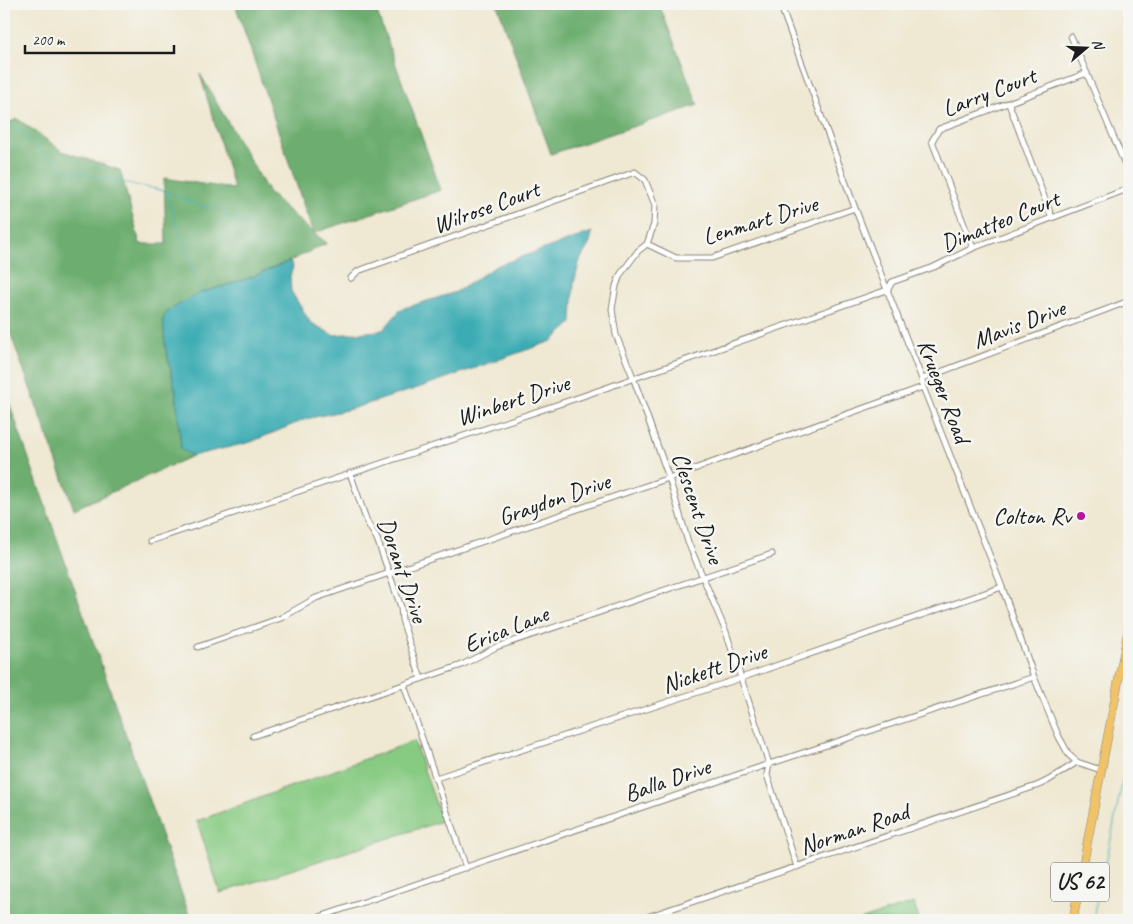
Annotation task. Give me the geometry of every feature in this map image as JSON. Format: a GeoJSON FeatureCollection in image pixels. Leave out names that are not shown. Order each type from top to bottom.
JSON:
{"type":"FeatureCollection","features":[{"type":"Feature","properties":{"kind":"main road","name":"US 62"},"geometry":{"type":"LineString","coordinates":[[1073,920],[1129,626]]}},
{"type":"Feature","properties":{"kind":"street","name":"Krueger Road"},"geometry":{"type":"LineString","coordinates":[[780,4],[855,208],[1002,588],[1034,676],[1058,734],[1069,755],[1076,762]]}},
{"type":"Feature","properties":{"kind":"street"},"geometry":{"type":"LineString","coordinates":[[1071,36],[1129,174]]}},
{"type":"Feature","properties":{"kind":"street","name":"Larry Court"},"geometry":{"type":"LineString","coordinates":[[973,248],[932,141],[938,129],[1009,104],[1087,73]]}},
{"type":"Feature","properties":{"kind":"street"},"geometry":{"type":"LineString","coordinates":[[1009,104],[1052,218]]}},
{"type":"Feature","properties":{"kind":"street","name":"Clescent Drive"},"geometry":{"type":"LineString","coordinates":[[635,172],[645,180],[655,205],[654,224],[647,244],[638,251],[620,275],[616,286],[612,309],[616,335],[669,478],[688,542],[726,632],[769,764],[767,775],[796,867]]}},
{"type":"Feature","properties":{"kind":"street","name":"Wilrose Court"},"geometry":{"type":"LineString","coordinates":[[351,278],[358,272],[635,172]]}},
{"type":"Feature","properties":{"kind":"street","name":"Dimatteo Court"},"geometry":{"type":"LineString","coordinates":[[887,290],[892,282],[934,267],[973,248],[1125,190],[1129,185]]}},
{"type":"Feature","properties":{"kind":"street","name":"Lenmart Drive"},"geometry":{"type":"LineString","coordinates":[[647,244],[676,258],[712,258],[855,208]]}},
{"type":"Feature","properties":{"kind":"street","name":"Winbert Drive"},"geometry":{"type":"LineString","coordinates":[[150,541],[580,397],[887,290]]}},
{"type":"Feature","properties":{"kind":"street","name":"Mavis Drive"},"geometry":{"type":"LineString","coordinates":[[922,379],[1129,301]]}},
{"type":"Feature","properties":{"kind":"street","name":"Graydon Drive"},"geometry":{"type":"LineString","coordinates":[[198,647],[281,618],[316,598],[669,478],[923,387]]}},
{"type":"Feature","properties":{"kind":"street","name":"Dorant Drive"},"geometry":{"type":"LineString","coordinates":[[350,473],[367,522],[377,539],[401,607],[402,620],[421,679]]}},
{"type":"Feature","properties":{"kind":"street","name":"Erica Lane"},"geometry":{"type":"LineString","coordinates":[[253,736],[462,666],[496,647],[772,554]]}},
{"type":"Feature","properties":{"kind":"street","name":"Nickett Drive"},"geometry":{"type":"LineString","coordinates":[[436,778],[741,678],[1002,588]]}},
{"type":"Feature","properties":{"kind":"street","name":"Balla Drive"},"geometry":{"type":"LineString","coordinates":[[311,920],[1034,676]]}},
{"type":"Feature","properties":{"kind":"street"},"geometry":{"type":"LineString","coordinates":[[404,685],[466,868]]}},
{"type":"Feature","properties":{"kind":"street"},"geometry":{"type":"LineString","coordinates":[[1076,762],[1101,770]]}},
{"type":"Feature","properties":{"kind":"street","name":"Norman Road"},"geometry":{"type":"LineString","coordinates":[[638,920],[1039,785],[1076,762]]}},
{"type":"Feature","properties":{"kind":"green space"},"geometry":{"type":"Polygon","coordinates":[[[235,4],[374,4],[441,190],[314,233],[327,243],[246,279],[200,293],[165,346],[176,392],[181,448],[192,456],[74,509],[4,316],[4,124],[18,119],[62,151],[120,170],[140,244],[166,244],[164,178],[234,189],[200,74],[269,193],[313,233],[235,4]]]}},
{"type":"Feature","properties":{"kind":"green space"},"geometry":{"type":"Polygon","coordinates":[[[497,4],[659,4],[698,105],[551,154],[497,4]]]}},
{"type":"Feature","properties":{"kind":"green space"},"geometry":{"type":"Polygon","coordinates":[[[4,388],[191,920],[4,920],[4,388]]]}},
{"type":"Feature","properties":{"kind":"green space"},"geometry":{"type":"Polygon","coordinates":[[[414,741],[442,821],[220,893],[197,821],[414,741]]]}},
{"type":"Feature","properties":{"kind":"green space"},"geometry":{"type":"Polygon","coordinates":[[[914,903],[919,920],[859,920],[914,903]]]}},
{"type":"Feature","properties":{"kind":"water"},"geometry":{"type":"Polygon","coordinates":[[[592,232],[590,243],[580,260],[574,283],[572,323],[552,341],[418,388],[351,409],[306,419],[251,442],[192,456],[181,449],[176,392],[165,346],[163,318],[169,310],[200,293],[246,279],[290,261],[293,267],[290,276],[291,291],[310,322],[333,335],[379,331],[384,329],[401,309],[456,292],[496,266],[592,232]]]}},
{"type":"Feature","properties":{"kind":"waterway"},"geometry":{"type":"LineString","coordinates":[[4,126],[9,125],[32,142],[61,169],[165,191],[198,205],[223,209],[229,220],[250,224]]}},
{"type":"Feature","properties":{"kind":"waterway"},"geometry":{"type":"LineString","coordinates":[[166,192],[200,293]]}},
{"type":"Feature","properties":{"kind":"waterway"},"geometry":{"type":"LineString","coordinates":[[1092,920],[1103,879],[1124,772],[1125,744],[1129,717]]}},
{"type":"Feature","properties":{"kind":"place","name":"Colton Rv"},"geometry":{"type":"Point","coordinates":[1081,516]}}]}
